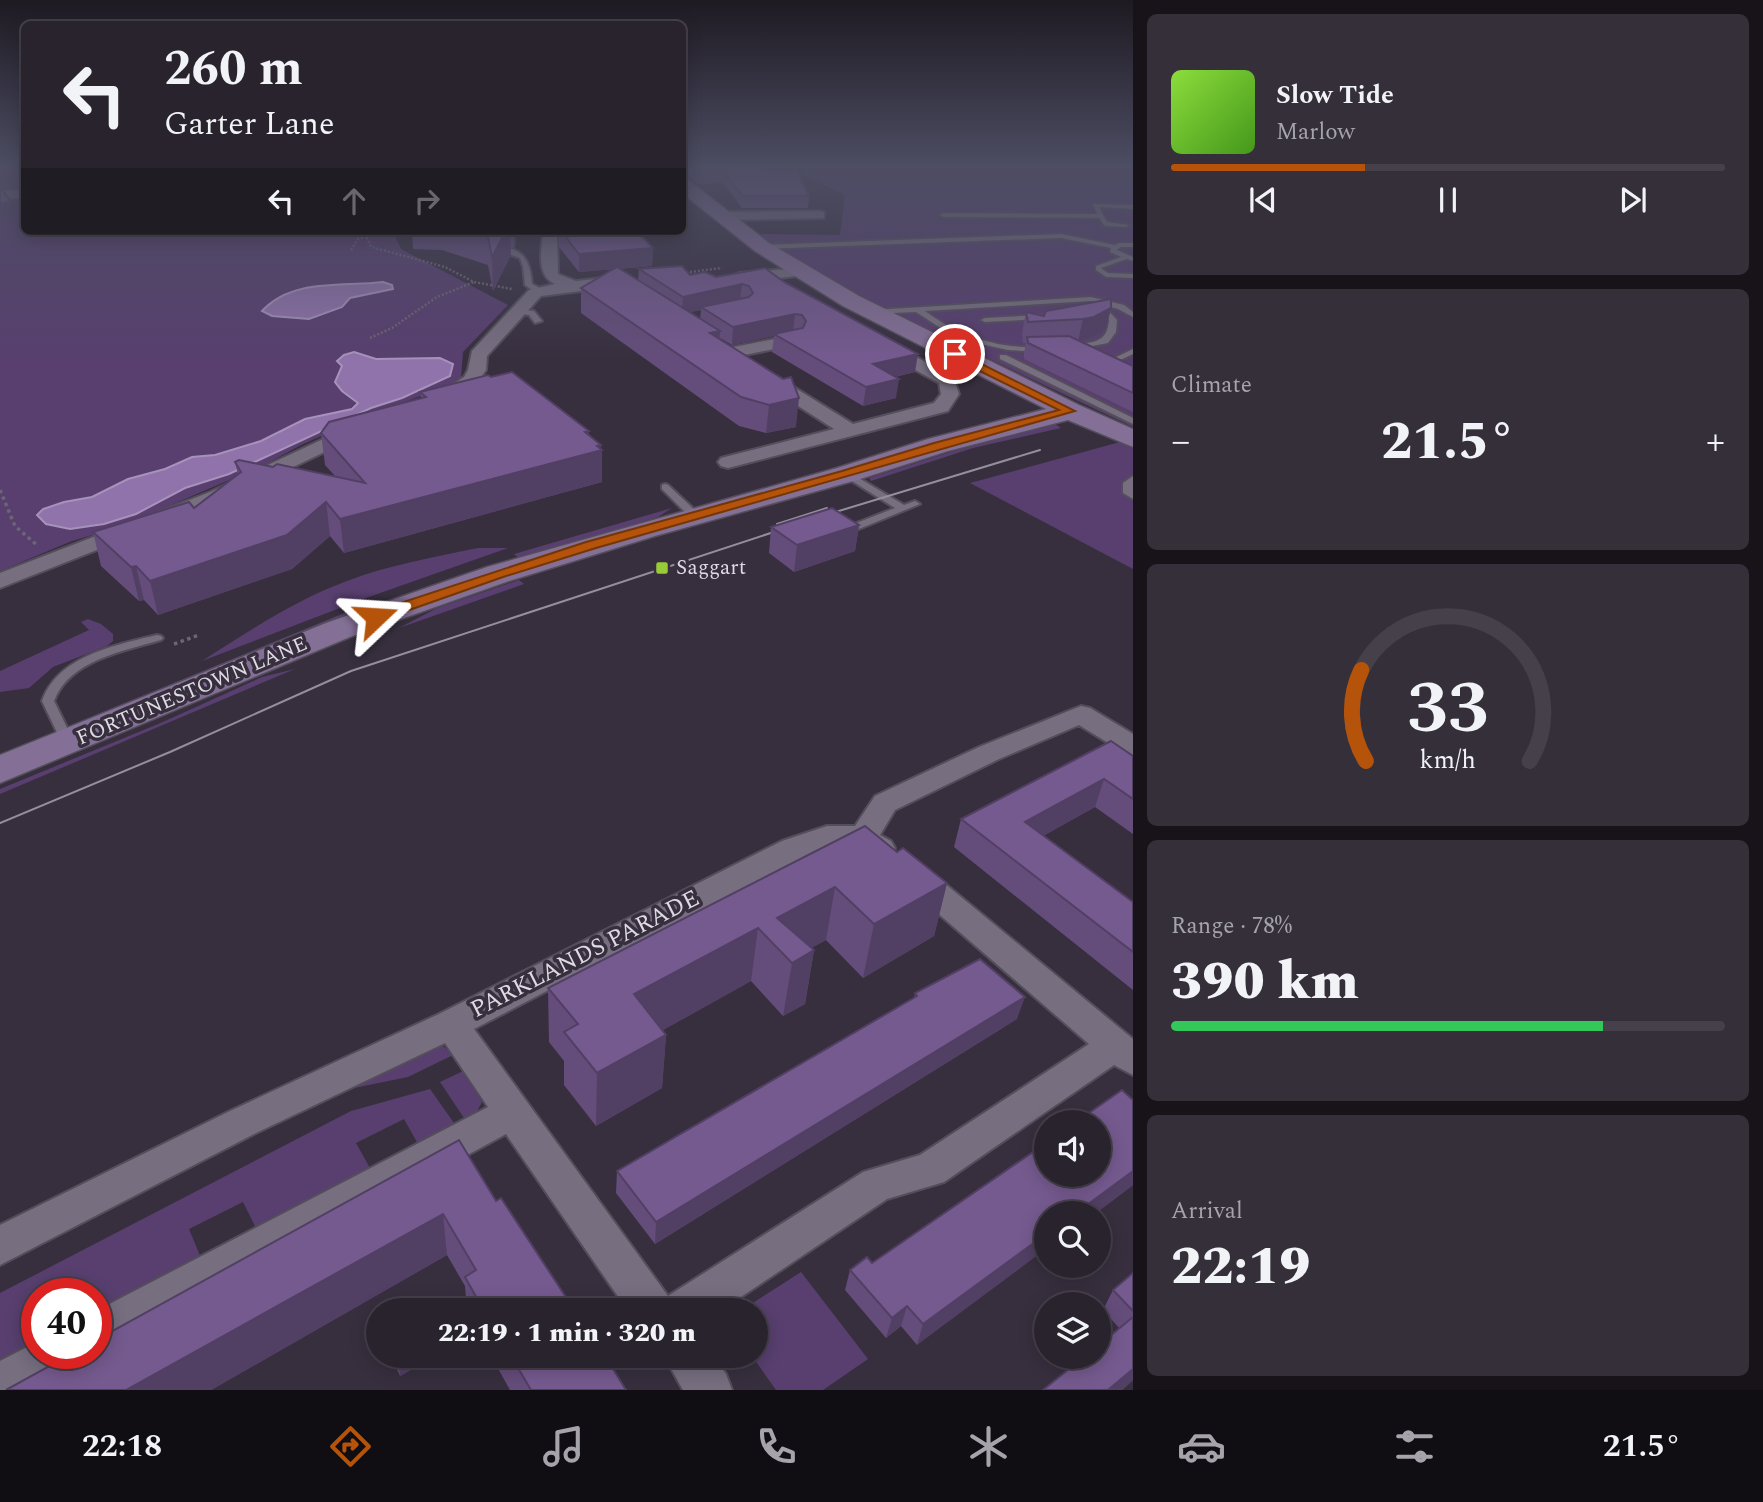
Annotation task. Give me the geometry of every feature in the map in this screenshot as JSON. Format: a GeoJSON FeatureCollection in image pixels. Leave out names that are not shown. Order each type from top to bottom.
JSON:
{"type":"FeatureCollection","features":[{"type":"Feature","properties":{"kind":"street"},"geometry":{"type":"LineString","coordinates":[[742,232],[800,272],[871,312],[1070,411],[1133,439]]}},
{"type":"Feature","properties":{"kind":"street"},"geometry":{"type":"LineString","coordinates":[[550,235],[549,271],[552,277],[574,286]]}},
{"type":"Feature","properties":{"kind":"street"},"geometry":{"type":"LineString","coordinates":[[715,278],[800,272]]}},
{"type":"Feature","properties":{"kind":"street"},"geometry":{"type":"LineString","coordinates":[[425,404],[469,383],[480,366],[478,355],[519,311],[534,288],[614,281],[635,291],[558,304]]}},
{"type":"Feature","properties":{"kind":"street"},"geometry":{"type":"LineString","coordinates":[[729,354],[794,340]]}},
{"type":"Feature","properties":{"kind":"street"},"geometry":{"type":"LineString","coordinates":[[709,341],[852,432]]}},
{"type":"Feature","properties":{"kind":"street"},"geometry":{"type":"LineString","coordinates":[[729,461],[852,432],[941,407],[950,394],[947,380],[875,341]]}},
{"type":"Feature","properties":{"kind":"street","name":"FORTUNESTOWN LANE"},"geometry":{"type":"LineString","coordinates":[[0,770],[257,663],[394,610],[516,568],[847,474],[938,445],[1070,411]]}},
{"type":"Feature","properties":{"kind":"street"},"geometry":{"type":"LineString","coordinates":[[0,581],[217,496],[368,425]]}},
{"type":"Feature","properties":{"kind":"street"},"geometry":{"type":"LineString","coordinates":[[703,1298],[877,1184],[930,1170],[1124,1053],[891,855],[863,837],[885,803],[989,753],[1081,714],[1133,746]]}},
{"type":"Feature","properties":{"kind":"street","name":"PARKLANDS PARADE"},"geometry":{"type":"LineString","coordinates":[[644,1298],[451,1024],[793,848],[818,837],[841,833],[863,837]]}},
{"type":"Feature","properties":{"kind":"street"},"geometry":{"type":"LineString","coordinates":[[0,1246],[243,1122],[451,1024]]}},
{"type":"Feature","properties":{"kind":"street"},"geometry":{"type":"LineString","coordinates":[[112,1325],[512,1112]]}},
{"type":"Feature","properties":{"kind":"street"},"geometry":{"type":"LineString","coordinates":[[694,1368],[710,1390]]}},
{"type":"Feature","properties":{"kind":"street"},"geometry":{"type":"LineString","coordinates":[[0,1385],[30,1369]]}},
{"type":"Feature","properties":{"kind":"lane"},"geometry":{"type":"LineString","coordinates":[[762,247],[1061,236],[1114,247],[1133,244]]}},
{"type":"Feature","properties":{"kind":"lane"},"geometry":{"type":"LineString","coordinates":[[484,244],[522,254],[528,261],[534,288]]}},
{"type":"Feature","properties":{"kind":"lane"},"geometry":{"type":"LineString","coordinates":[[1114,247],[1114,253],[1133,259]]}},
{"type":"Feature","properties":{"kind":"lane"},"geometry":{"type":"LineString","coordinates":[[1124,258],[1098,269],[1105,275],[1133,276]]}},
{"type":"Feature","properties":{"kind":"lane"},"geometry":{"type":"LineString","coordinates":[[871,312],[1091,299],[1121,306],[1133,315]]}},
{"type":"Feature","properties":{"kind":"lane"},"geometry":{"type":"LineString","coordinates":[[998,304],[1026,326]]}},
{"type":"Feature","properties":{"kind":"lane"},"geometry":{"type":"LineString","coordinates":[[1060,350],[1105,341],[1112,332],[1113,320],[1101,308]]}},
{"type":"Feature","properties":{"kind":"lane"},"geometry":{"type":"LineString","coordinates":[[917,309],[936,324],[974,340],[1008,348],[1047,350]]}},
{"type":"Feature","properties":{"kind":"lane"},"geometry":{"type":"LineString","coordinates":[[519,311],[531,313],[538,321]]}},
{"type":"Feature","properties":{"kind":"lane"},"geometry":{"type":"LineString","coordinates":[[985,320],[1049,316]]}},
{"type":"Feature","properties":{"kind":"lane"},"geometry":{"type":"LineString","coordinates":[[1133,351],[1110,362],[1133,380]]}},
{"type":"Feature","properties":{"kind":"lane"},"geometry":{"type":"LineString","coordinates":[[1003,357],[1133,420]]}},
{"type":"Feature","properties":{"kind":"lane"},"geometry":{"type":"LineString","coordinates":[[847,474],[902,508]]}},
{"type":"Feature","properties":{"kind":"lane"},"geometry":{"type":"LineString","coordinates":[[1133,479],[1128,483],[1128,493],[1133,496]]}},
{"type":"Feature","properties":{"kind":"lane"},"geometry":{"type":"LineString","coordinates":[[665,487],[695,516]]}},
{"type":"Feature","properties":{"kind":"lane"},"geometry":{"type":"LineString","coordinates":[[844,531],[915,504]]}},
{"type":"Feature","properties":{"kind":"lane"},"geometry":{"type":"LineString","coordinates":[[68,742],[48,701],[55,683],[63,675],[88,662],[157,638]]}},
{"type":"Feature","properties":{"kind":"path"},"geometry":{"type":"LineString","coordinates":[[351,250],[358,239],[366,236],[371,247],[445,267],[474,282],[515,290],[534,288]]}},
{"type":"Feature","properties":{"kind":"path"},"geometry":{"type":"LineString","coordinates":[[370,338],[392,328],[437,297],[474,282]]}},
{"type":"Feature","properties":{"kind":"path"},"geometry":{"type":"LineString","coordinates":[[0,490],[15,526],[37,545],[60,547],[68,553]]}},
{"type":"Feature","properties":{"kind":"shaded area"},"geometry":{"type":"Polygon","coordinates":[[[0,232],[21,232],[21,235],[395,235],[401,249],[508,305],[463,352],[461,378],[445,387],[366,416],[264,465],[120,527],[72,541],[0,571],[0,232]]]}},
{"type":"Feature","properties":{"kind":"shaded area"},"geometry":{"type":"Polygon","coordinates":[[[840,232],[1133,232],[1133,427],[890,312],[752,234],[840,235],[840,232]]]}},
{"type":"Feature","properties":{"kind":"shaded area"},"geometry":{"type":"Polygon","coordinates":[[[383,282],[392,285],[393,289],[350,298],[342,307],[309,319],[272,316],[262,311],[274,300],[303,289],[383,282]]]}},
{"type":"Feature","properties":{"kind":"shaded area"},"geometry":{"type":"Polygon","coordinates":[[[354,352],[376,359],[440,358],[453,364],[450,376],[402,398],[371,408],[229,474],[185,488],[136,514],[104,524],[70,529],[46,524],[37,515],[43,509],[92,497],[128,479],[165,469],[192,457],[215,455],[261,441],[305,419],[352,409],[358,403],[335,382],[342,366],[337,361],[354,352]]]}},
{"type":"Feature","properties":{"kind":"shaded area"},"geometry":{"type":"Polygon","coordinates":[[[1055,424],[1061,428],[973,448],[871,481],[869,478],[954,451],[1055,424]]]}},
{"type":"Feature","properties":{"kind":"shaded area"},"geometry":{"type":"Polygon","coordinates":[[[1120,442],[1133,448],[1133,569],[970,483],[1120,442]]]}},
{"type":"Feature","properties":{"kind":"shaded area"},"geometry":{"type":"Polygon","coordinates":[[[672,508],[658,517],[520,559],[514,554],[672,508]]]}},
{"type":"Feature","properties":{"kind":"shaded area"},"geometry":{"type":"Polygon","coordinates":[[[478,548],[508,548],[366,598],[202,661],[273,617],[328,589],[395,566],[478,548]]]}},
{"type":"Feature","properties":{"kind":"shaded area"},"geometry":{"type":"Polygon","coordinates":[[[519,580],[524,584],[399,628],[437,608],[519,580]]]}},
{"type":"Feature","properties":{"kind":"shaded area"},"geometry":{"type":"Polygon","coordinates":[[[359,607],[345,618],[86,719],[359,607]]]}},
{"type":"Feature","properties":{"kind":"shaded area"},"geometry":{"type":"Polygon","coordinates":[[[88,619],[101,624],[113,634],[113,641],[107,646],[53,667],[29,688],[0,692],[0,671],[89,630],[81,622],[88,619]]]}},
{"type":"Feature","properties":{"kind":"shaded area"},"geometry":{"type":"Polygon","coordinates":[[[295,669],[0,794],[0,789],[163,722],[262,677],[295,669]]]}},
{"type":"Feature","properties":{"kind":"shaded area"},"geometry":{"type":"Polygon","coordinates":[[[443,1046],[453,1055],[408,1077],[349,1089],[430,1049],[443,1046]]]}},
{"type":"Feature","properties":{"kind":"shaded area"},"geometry":{"type":"Polygon","coordinates":[[[463,1071],[482,1102],[476,1113],[464,1118],[440,1082],[463,1071]]]}},
{"type":"Feature","properties":{"kind":"shaded area"},"geometry":{"type":"Polygon","coordinates":[[[430,1089],[454,1123],[418,1144],[404,1119],[356,1143],[370,1168],[256,1228],[243,1202],[189,1229],[201,1258],[112,1305],[112,1278],[29,1278],[351,1111],[430,1089]]]}},
{"type":"Feature","properties":{"kind":"shaded area"},"geometry":{"type":"Polygon","coordinates":[[[801,1272],[868,1359],[823,1390],[776,1390],[760,1368],[768,1368],[768,1298],[760,1298],[801,1272]]]}},
{"type":"Feature","properties":{"kind":"shaded area"},"geometry":{"type":"Polygon","coordinates":[[[21,1282],[21,1352],[0,1363],[0,1293],[21,1282]]]}},
{"type":"Feature","properties":{"kind":"building"},"geometry":{"type":"Polygon","coordinates":[[[487,235],[504,235],[492,257],[487,235]]]}},
{"type":"Feature","properties":{"kind":"building"},"geometry":{"type":"Polygon","coordinates":[[[564,235],[641,235],[653,248],[579,254],[564,235]]]}},
{"type":"Feature","properties":{"kind":"building"},"geometry":{"type":"Polygon","coordinates":[[[682,266],[690,275],[705,272],[716,277],[765,268],[784,282],[918,354],[873,364],[899,379],[866,387],[774,334],[803,328],[806,321],[802,315],[795,314],[733,327],[701,307],[749,297],[753,293],[749,286],[742,284],[683,297],[639,269],[682,266]]]}},
{"type":"Feature","properties":{"kind":"building"},"geometry":{"type":"Polygon","coordinates":[[[617,267],[720,331],[710,333],[783,379],[791,377],[799,398],[769,405],[741,397],[581,288],[617,267]]]}},
{"type":"Feature","properties":{"kind":"building"},"geometry":{"type":"Polygon","coordinates":[[[1111,299],[1111,308],[1094,317],[1028,322],[1026,312],[1044,316],[1046,311],[1111,299]]]}},
{"type":"Feature","properties":{"kind":"building"},"geometry":{"type":"Polygon","coordinates":[[[1069,336],[1133,366],[1133,393],[1028,343],[1027,337],[1069,336]]]}},
{"type":"Feature","properties":{"kind":"building"},"geometry":{"type":"Polygon","coordinates":[[[512,372],[589,431],[585,432],[601,445],[597,446],[602,450],[340,519],[326,502],[287,535],[150,581],[136,566],[131,567],[93,532],[189,502],[194,508],[241,472],[235,462],[239,460],[273,467],[277,464],[365,483],[321,433],[329,422],[426,397],[420,392],[488,375],[491,377],[512,372]]]}},
{"type":"Feature","properties":{"kind":"building"},"geometry":{"type":"Polygon","coordinates":[[[832,508],[859,525],[797,545],[771,527],[832,508]]]}},
{"type":"Feature","properties":{"kind":"building"},"geometry":{"type":"Polygon","coordinates":[[[1111,741],[1133,756],[1133,799],[1104,779],[1025,822],[1133,902],[1133,952],[961,819],[1111,741]]]}},
{"type":"Feature","properties":{"kind":"building"},"geometry":{"type":"Polygon","coordinates":[[[865,826],[897,852],[903,848],[947,883],[874,924],[835,887],[777,918],[814,950],[792,963],[758,928],[634,994],[666,1035],[597,1073],[564,1032],[578,1024],[548,988],[865,826]]]}},
{"type":"Feature","properties":{"kind":"building"},"geometry":{"type":"Polygon","coordinates":[[[980,959],[1025,997],[656,1222],[617,1171],[917,996],[915,993],[980,959]]]}},
{"type":"Feature","properties":{"kind":"building"},"geometry":{"type":"Polygon","coordinates":[[[1122,1090],[1133,1100],[1133,1171],[1092,1201],[1034,1201],[1034,1243],[923,1324],[907,1306],[892,1318],[850,1270],[867,1257],[872,1263],[1034,1151],[1034,1187],[1111,1187],[1111,1110],[1093,1110],[1122,1090]]]}},
{"type":"Feature","properties":{"kind":"building"},"geometry":{"type":"Polygon","coordinates":[[[459,1140],[496,1201],[501,1198],[566,1298],[477,1298],[465,1277],[476,1270],[443,1214],[126,1390],[6,1390],[44,1369],[112,1369],[112,1331],[459,1140]]]}},
{"type":"Feature","properties":{"kind":"building"},"geometry":{"type":"Polygon","coordinates":[[[1133,1273],[1133,1311],[1113,1290],[1133,1273]]]}},
{"type":"Feature","properties":{"kind":"building"},"geometry":{"type":"Polygon","coordinates":[[[1133,1317],[1133,1369],[1108,1390],[1043,1390],[1069,1369],[1111,1369],[1111,1335],[1133,1317]]]}},
{"type":"Feature","properties":{"kind":"building"},"geometry":{"type":"Polygon","coordinates":[[[518,1368],[612,1368],[626,1390],[531,1390],[518,1368]]]}},
{"type":"Feature","properties":{"kind":"tram line"},"geometry":{"type":"LineString","coordinates":[[819,517],[1040,450]]}},
{"type":"Feature","properties":{"kind":"tram line"},"geometry":{"type":"LineString","coordinates":[[777,524],[827,508]]}},
{"type":"Feature","properties":{"kind":"tram line"},"geometry":{"type":"LineString","coordinates":[[0,823],[170,752],[351,671],[789,527]]}},
{"type":"Feature","properties":{"kind":"place","name":"Saggart"},"geometry":{"type":"Point","coordinates":[662,568]}},
{"type":"Feature","properties":{"kind":"route"},"geometry":{"type":"LineString","coordinates":[[376,617],[591,545],[847,474],[938,445],[1070,411],[955,354]]}}]}
